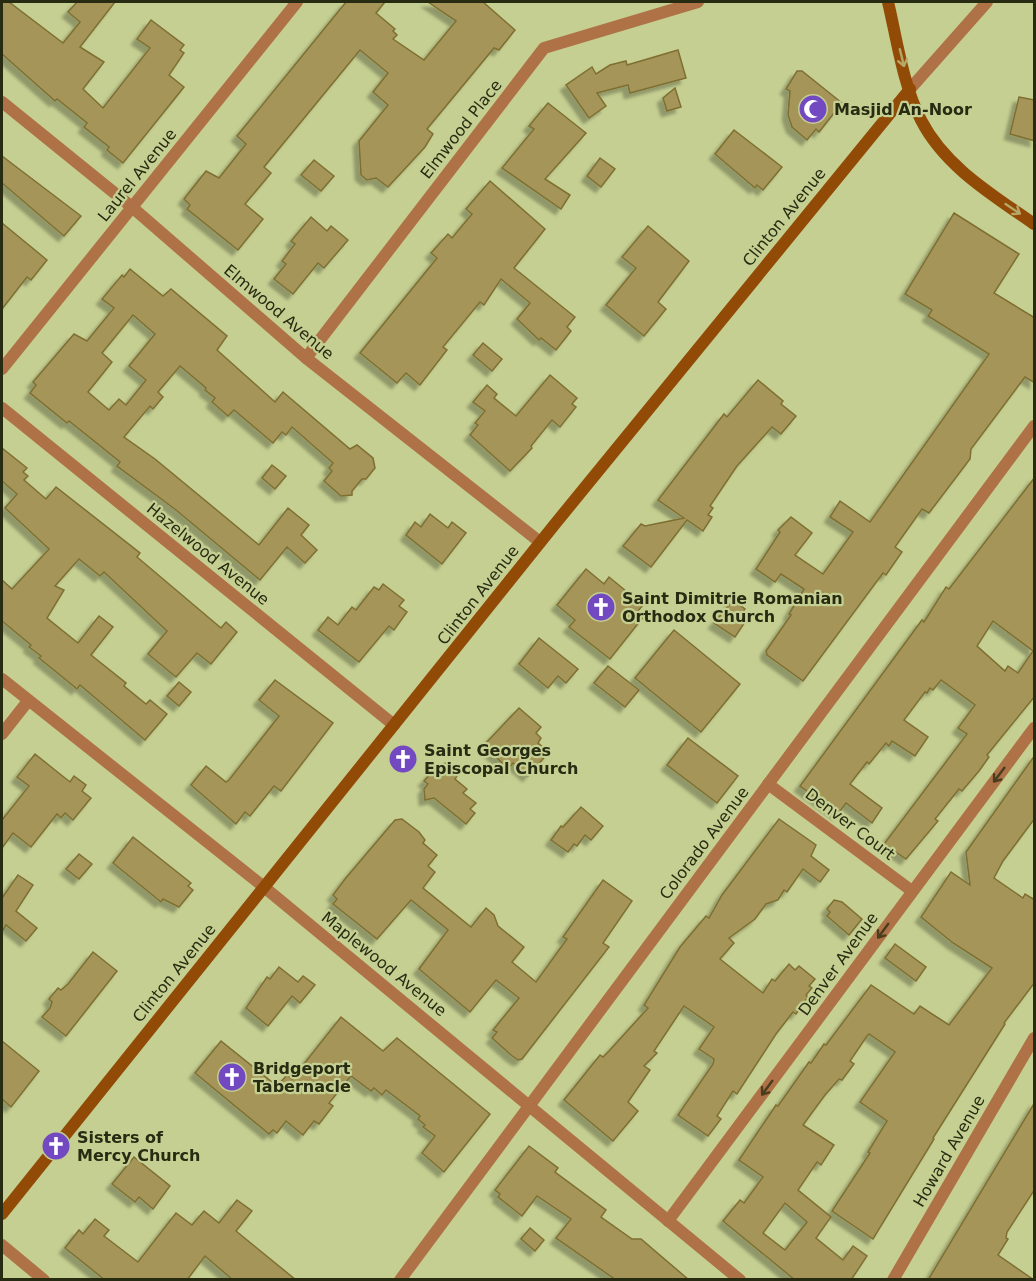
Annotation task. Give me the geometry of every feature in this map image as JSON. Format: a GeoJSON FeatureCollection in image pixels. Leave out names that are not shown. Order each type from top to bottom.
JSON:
{"type":"FeatureCollection","features":[{"type":"Feature","properties":{"kind":"main road"},"geometry":{"type":"LineString","coordinates":[[888,2],[920,119],[950,161],[977,184],[1035,224]]}},
{"type":"Feature","properties":{"kind":"main road","name":"Clinton Avenue"},"geometry":{"type":"LineString","coordinates":[[2,1214],[540,542],[910,89]]}},
{"type":"Feature","properties":{"kind":"street","name":"Laurel Avenue"},"geometry":{"type":"LineString","coordinates":[[2,369],[297,2]]}},
{"type":"Feature","properties":{"kind":"street","name":"Elmwood Place"},"geometry":{"type":"LineString","coordinates":[[306,358],[544,48],[698,2]]}},
{"type":"Feature","properties":{"kind":"street","name":"Clinton Avenue"},"geometry":{"type":"LineString","coordinates":[[910,89],[987,2]]}},
{"type":"Feature","properties":{"kind":"street","name":"Elmwood Avenue"},"geometry":{"type":"LineString","coordinates":[[2,102],[132,208],[306,358],[540,542]]}},
{"type":"Feature","properties":{"kind":"street","name":"Hazelwood Avenue"},"geometry":{"type":"LineString","coordinates":[[2,408],[394,725]]}},
{"type":"Feature","properties":{"kind":"street","name":"Colorado Avenue"},"geometry":{"type":"LineString","coordinates":[[400,1280],[1035,426]]}},
{"type":"Feature","properties":{"kind":"street","name":"Maplewood Avenue"},"geometry":{"type":"LineString","coordinates":[[2,679],[264,887],[741,1280]]}},
{"type":"Feature","properties":{"kind":"street"},"geometry":{"type":"LineString","coordinates":[[2,735],[28,701]]}},
{"type":"Feature","properties":{"kind":"street","name":"Denver Avenue"},"geometry":{"type":"LineString","coordinates":[[668,1221],[1035,728]]}},
{"type":"Feature","properties":{"kind":"street","name":"Denver Court"},"geometry":{"type":"LineString","coordinates":[[768,784],[912,891]]}},
{"type":"Feature","properties":{"kind":"street","name":"Howard Avenue"},"geometry":{"type":"LineString","coordinates":[[893,1280],[1035,1038]]}},
{"type":"Feature","properties":{"kind":"street"},"geometry":{"type":"LineString","coordinates":[[2,1245],[44,1280]]}},
{"type":"Feature","properties":{"kind":"building"},"geometry":{"type":"Polygon","coordinates":[[[2,2],[9,2],[63,43],[80,22],[68,12],[77,2],[115,2],[80,47],[104,62],[83,89],[103,108],[150,48],[137,39],[151,20],[184,45],[180,50],[184,53],[169,75],[184,87],[123,163],[107,150],[109,147],[84,127],[87,123],[57,99],[55,101],[2,54],[2,2]]]}},
{"type":"Feature","properties":{"kind":"building"},"geometry":{"type":"Polygon","coordinates":[[[346,2],[385,2],[376,13],[395,29],[393,31],[397,35],[393,39],[424,60],[456,21],[428,2],[483,2],[515,30],[499,50],[494,48],[427,129],[433,134],[425,147],[388,187],[376,178],[367,180],[361,175],[359,141],[388,105],[373,92],[388,73],[360,50],[264,167],[271,173],[245,204],[263,219],[238,250],[187,209],[190,205],[184,199],[206,171],[219,178],[246,144],[237,136],[346,2]]]}},
{"type":"Feature","properties":{"kind":"building"},"geometry":{"type":"Polygon","coordinates":[[[678,50],[686,78],[630,93],[628,85],[597,93],[606,106],[589,118],[566,85],[592,67],[596,74],[610,65],[626,61],[627,65],[678,50]]]}},
{"type":"Feature","properties":{"kind":"building","name":"Masjid An-Noor"},"geometry":{"type":"Polygon","coordinates":[[[797,71],[802,71],[842,103],[819,132],[816,129],[807,140],[792,127],[788,115],[790,91],[786,89],[797,71]]]}},
{"type":"Feature","properties":{"kind":"building"},"geometry":{"type":"Polygon","coordinates":[[[675,88],[681,107],[667,111],[663,98],[675,88]]]}},
{"type":"Feature","properties":{"kind":"building"},"geometry":{"type":"Polygon","coordinates":[[[1019,97],[1035,100],[1035,141],[1010,134],[1019,97]]]}},
{"type":"Feature","properties":{"kind":"building"},"geometry":{"type":"Polygon","coordinates":[[[548,103],[586,133],[545,179],[570,195],[561,209],[502,168],[534,129],[529,126],[548,103]]]}},
{"type":"Feature","properties":{"kind":"building"},"geometry":{"type":"Polygon","coordinates":[[[734,130],[782,167],[763,190],[757,185],[755,188],[715,154],[734,130]]]}},
{"type":"Feature","properties":{"kind":"building"},"geometry":{"type":"Polygon","coordinates":[[[2,156],[81,216],[64,236],[2,183],[2,156]]]}},
{"type":"Feature","properties":{"kind":"building"},"geometry":{"type":"Polygon","coordinates":[[[600,158],[615,169],[601,187],[587,176],[600,158]]]}},
{"type":"Feature","properties":{"kind":"building"},"geometry":{"type":"Polygon","coordinates":[[[314,160],[334,176],[321,191],[301,175],[314,160]]]}},
{"type":"Feature","properties":{"kind":"building"},"geometry":{"type":"Polygon","coordinates":[[[490,181],[545,229],[514,268],[575,317],[567,327],[571,331],[556,350],[541,338],[539,340],[517,319],[530,303],[501,279],[484,305],[480,302],[443,347],[447,350],[420,385],[406,373],[397,383],[360,353],[437,258],[431,253],[448,234],[452,238],[472,214],[466,209],[490,181]]]}},
{"type":"Feature","properties":{"kind":"building"},"geometry":{"type":"Polygon","coordinates":[[[954,213],[1019,254],[994,293],[1035,318],[1035,383],[1025,377],[971,449],[970,459],[929,513],[922,509],[895,547],[902,552],[886,575],[883,573],[803,681],[767,655],[766,651],[791,615],[789,614],[804,589],[781,574],[775,582],[756,569],[780,532],[778,530],[791,517],[812,533],[795,555],[823,574],[853,532],[830,517],[840,501],[870,522],[989,354],[928,316],[932,310],[905,294],[954,213]]]}},
{"type":"Feature","properties":{"kind":"building"},"geometry":{"type":"Polygon","coordinates":[[[311,217],[327,231],[331,226],[348,240],[324,268],[318,263],[293,294],[274,279],[286,264],[282,261],[295,244],[291,241],[311,217]]]}},
{"type":"Feature","properties":{"kind":"building"},"geometry":{"type":"Polygon","coordinates":[[[2,223],[47,260],[31,280],[27,277],[2,309],[2,223]]]}},
{"type":"Feature","properties":{"kind":"building"},"geometry":{"type":"Polygon","coordinates":[[[648,226],[689,261],[658,302],[666,309],[644,336],[606,305],[636,268],[622,257],[648,226]]]}},
{"type":"Feature","properties":{"kind":"building"},"geometry":{"type":"Polygon","coordinates":[[[130,269],[163,296],[171,289],[227,336],[217,350],[275,402],[283,392],[350,449],[357,445],[373,458],[375,468],[366,479],[362,479],[352,491],[352,495],[341,496],[324,481],[332,471],[329,468],[333,463],[292,427],[286,435],[282,432],[273,443],[234,410],[228,416],[212,402],[215,398],[205,390],[206,388],[180,366],[158,392],[163,397],[153,409],[150,406],[124,437],[155,459],[259,545],[288,508],[309,525],[301,535],[317,550],[305,563],[287,547],[260,580],[176,510],[117,466],[120,462],[30,393],[36,385],[33,382],[74,334],[87,341],[114,308],[102,299],[122,275],[124,277],[130,269]],[[133,315],[102,353],[112,362],[88,392],[109,410],[119,399],[126,405],[146,380],[129,366],[155,334],[133,315]]]}},
{"type":"Feature","properties":{"kind":"building"},"geometry":{"type":"Polygon","coordinates":[[[483,343],[502,359],[492,371],[473,355],[483,343]]]}},
{"type":"Feature","properties":{"kind":"building"},"geometry":{"type":"Polygon","coordinates":[[[550,375],[577,398],[572,404],[576,407],[560,427],[552,420],[531,446],[532,448],[510,471],[470,435],[478,425],[475,423],[485,411],[473,402],[487,385],[497,394],[494,398],[516,416],[550,375]]]}},
{"type":"Feature","properties":{"kind":"building"},"geometry":{"type":"Polygon","coordinates":[[[758,380],[783,401],[781,404],[796,416],[781,434],[772,427],[737,466],[710,506],[713,508],[708,515],[712,517],[703,531],[687,520],[651,567],[623,546],[641,524],[645,526],[684,518],[658,500],[724,414],[727,417],[758,380]]]}},
{"type":"Feature","properties":{"kind":"building"},"geometry":{"type":"Polygon","coordinates":[[[2,448],[27,468],[23,472],[28,476],[24,480],[46,499],[56,487],[140,553],[137,557],[221,628],[226,622],[237,632],[211,664],[197,653],[176,677],[148,654],[167,631],[104,572],[100,576],[79,559],[55,586],[64,590],[47,618],[78,643],[99,616],[113,627],[91,655],[126,683],[124,686],[146,704],[150,700],[167,714],[145,740],[80,685],[77,689],[39,658],[41,656],[29,647],[31,645],[2,621],[2,580],[12,589],[49,549],[5,508],[17,494],[2,481],[2,448]]]}},
{"type":"Feature","properties":{"kind":"building"},"geometry":{"type":"Polygon","coordinates":[[[272,465],[286,476],[275,489],[262,478],[272,465]]]}},
{"type":"Feature","properties":{"kind":"building"},"geometry":{"type":"Polygon","coordinates":[[[1035,477],[1035,696],[987,755],[989,757],[979,771],[962,791],[959,789],[935,819],[938,821],[906,859],[884,844],[967,734],[958,728],[975,705],[941,680],[933,690],[930,688],[927,693],[925,692],[904,720],[928,737],[915,756],[892,741],[889,746],[886,743],[850,784],[882,808],[872,823],[846,803],[838,814],[800,786],[922,620],[924,622],[946,587],[949,589],[1035,477]],[[993,621],[977,646],[1005,671],[1008,666],[1018,673],[1033,651],[993,621]]]}},
{"type":"Feature","properties":{"kind":"building"},"geometry":{"type":"Polygon","coordinates":[[[430,514],[448,528],[452,522],[466,533],[442,564],[406,535],[415,522],[421,527],[430,514]]]}},
{"type":"Feature","properties":{"kind":"building"},"geometry":{"type":"Polygon","coordinates":[[[586,569],[604,584],[609,577],[643,605],[638,611],[644,616],[610,659],[569,627],[575,620],[557,605],[586,569]]]}},
{"type":"Feature","properties":{"kind":"building"},"geometry":{"type":"Polygon","coordinates":[[[383,584],[404,600],[399,606],[407,612],[394,630],[389,626],[359,662],[318,630],[328,617],[338,625],[352,607],[356,610],[374,587],[379,590],[383,584]]]}},
{"type":"Feature","properties":{"kind":"building"},"geometry":{"type":"Polygon","coordinates":[[[733,600],[745,609],[741,615],[747,619],[735,637],[714,623],[733,600]]]}},
{"type":"Feature","properties":{"kind":"building"},"geometry":{"type":"Polygon","coordinates":[[[674,630],[740,684],[701,732],[635,678],[674,630]]]}},
{"type":"Feature","properties":{"kind":"building"},"geometry":{"type":"Polygon","coordinates":[[[539,638],[578,669],[566,683],[558,676],[548,688],[519,664],[539,638]]]}},
{"type":"Feature","properties":{"kind":"building"},"geometry":{"type":"Polygon","coordinates":[[[608,666],[639,690],[625,707],[594,683],[608,666]]]}},
{"type":"Feature","properties":{"kind":"building"},"geometry":{"type":"Polygon","coordinates":[[[275,680],[333,723],[281,791],[274,786],[250,816],[245,812],[236,824],[191,785],[206,766],[226,782],[229,780],[279,716],[259,700],[275,680]]]}},
{"type":"Feature","properties":{"kind":"building"},"geometry":{"type":"Polygon","coordinates":[[[179,682],[191,692],[179,706],[167,696],[179,682]]]}},
{"type":"Feature","properties":{"kind":"building"},"geometry":{"type":"Polygon","coordinates":[[[519,708],[541,727],[536,733],[541,738],[538,743],[549,752],[528,776],[513,763],[508,769],[484,745],[519,708]]]}},
{"type":"Feature","properties":{"kind":"building"},"geometry":{"type":"Polygon","coordinates":[[[688,738],[738,776],[717,803],[667,765],[688,738]]]}},
{"type":"Feature","properties":{"kind":"building"},"geometry":{"type":"Polygon","coordinates":[[[35,754],[70,782],[74,776],[86,785],[82,791],[91,798],[73,820],[65,813],[61,818],[57,814],[31,847],[13,833],[2,848],[2,820],[29,786],[17,777],[35,754]]]}},
{"type":"Feature","properties":{"kind":"building"},"geometry":{"type":"Polygon","coordinates":[[[1035,755],[1035,818],[1003,861],[994,878],[1023,898],[1025,894],[1035,900],[1035,982],[1004,1023],[873,1239],[832,1211],[870,1153],[868,1152],[887,1121],[860,1102],[895,1052],[869,1034],[867,1036],[850,1061],[854,1064],[842,1080],[839,1079],[825,1095],[803,1125],[834,1145],[821,1165],[817,1162],[798,1190],[831,1217],[816,1238],[843,1260],[853,1246],[867,1256],[851,1280],[795,1280],[723,1221],[740,1200],[744,1203],[763,1177],[739,1160],[776,1105],[778,1106],[809,1062],[811,1063],[824,1044],[826,1045],[871,985],[914,1014],[920,1006],[949,1025],[992,968],[953,943],[921,917],[951,872],[970,885],[966,852],[1035,755]],[[785,1203],[763,1233],[785,1250],[807,1222],[785,1203]]]}},
{"type":"Feature","properties":{"kind":"building"},"geometry":{"type":"Polygon","coordinates":[[[446,763],[459,773],[455,779],[467,789],[463,793],[476,803],[470,809],[475,813],[466,824],[434,798],[425,800],[424,789],[428,784],[424,781],[438,765],[446,763]]]}},
{"type":"Feature","properties":{"kind":"building"},"geometry":{"type":"Polygon","coordinates":[[[581,807],[603,826],[591,840],[585,835],[577,846],[574,844],[568,852],[551,840],[561,826],[563,827],[581,807]]]}},
{"type":"Feature","properties":{"kind":"building"},"geometry":{"type":"Polygon","coordinates":[[[402,819],[419,832],[425,840],[423,843],[437,855],[428,866],[435,872],[423,888],[471,927],[486,908],[494,915],[498,926],[524,947],[512,962],[536,982],[567,939],[563,937],[603,880],[632,901],[603,943],[609,947],[522,1059],[518,1060],[492,1038],[497,1032],[493,1030],[519,998],[496,980],[470,1012],[419,969],[448,930],[411,900],[377,939],[333,904],[337,899],[333,895],[345,879],[395,820],[402,819]]]}},
{"type":"Feature","properties":{"kind":"building"},"geometry":{"type":"Polygon","coordinates":[[[779,819],[816,845],[811,856],[829,870],[820,882],[803,869],[787,892],[784,890],[778,900],[766,904],[755,919],[729,938],[734,943],[720,959],[763,993],[772,979],[775,981],[789,964],[795,970],[799,966],[815,979],[809,986],[812,988],[806,995],[808,997],[796,1014],[793,1012],[776,1034],[737,1094],[733,1091],[717,1116],[721,1119],[708,1136],[678,1115],[713,1064],[714,1059],[699,1049],[714,1027],[684,1006],[654,1051],[657,1053],[644,1066],[650,1070],[628,1102],[638,1111],[613,1141],[564,1100],[600,1055],[603,1057],[648,1008],[644,1005],[680,947],[706,916],[709,918],[722,895],[779,819]]]}},
{"type":"Feature","properties":{"kind":"building"},"geometry":{"type":"Polygon","coordinates":[[[133,837],[191,883],[188,886],[193,890],[179,907],[163,899],[161,902],[113,863],[133,837]]]}},
{"type":"Feature","properties":{"kind":"building"},"geometry":{"type":"Polygon","coordinates":[[[79,854],[92,864],[79,879],[66,869],[79,854]]]}},
{"type":"Feature","properties":{"kind":"building"},"geometry":{"type":"Polygon","coordinates":[[[18,875],[33,885],[16,911],[37,928],[26,941],[6,925],[2,932],[2,898],[18,875]]]}},
{"type":"Feature","properties":{"kind":"building"},"geometry":{"type":"Polygon","coordinates":[[[834,900],[842,902],[862,919],[849,935],[827,916],[830,912],[827,909],[834,900]]]}},
{"type":"Feature","properties":{"kind":"building"},"geometry":{"type":"Polygon","coordinates":[[[895,944],[926,967],[916,981],[885,958],[895,944]]]}},
{"type":"Feature","properties":{"kind":"building"},"geometry":{"type":"Polygon","coordinates":[[[93,952],[117,971],[66,1036],[42,1017],[50,1008],[52,1002],[49,999],[58,988],[61,990],[68,984],[93,952]]]}},
{"type":"Feature","properties":{"kind":"building"},"geometry":{"type":"Polygon","coordinates":[[[279,967],[298,982],[303,976],[315,985],[300,1003],[292,996],[268,1026],[246,1008],[267,977],[270,979],[279,967]]]}},
{"type":"Feature","properties":{"kind":"building"},"geometry":{"type":"Polygon","coordinates":[[[341,1017],[383,1051],[397,1038],[490,1114],[444,1172],[422,1153],[435,1136],[423,1127],[425,1125],[418,1119],[420,1116],[386,1090],[382,1095],[374,1088],[371,1091],[351,1076],[329,1103],[333,1106],[319,1124],[314,1121],[303,1135],[286,1121],[277,1133],[273,1130],[269,1134],[195,1073],[221,1041],[277,1086],[287,1075],[292,1079],[341,1017]]]}},
{"type":"Feature","properties":{"kind":"building"},"geometry":{"type":"Polygon","coordinates":[[[2,1041],[39,1071],[11,1107],[2,1099],[2,1041]]]}},
{"type":"Feature","properties":{"kind":"building"},"geometry":{"type":"Polygon","coordinates":[[[1035,1102],[1035,1189],[1007,1232],[1006,1238],[1008,1239],[998,1255],[1034,1280],[928,1280],[1035,1102]]]}},
{"type":"Feature","properties":{"kind":"building"},"geometry":{"type":"Polygon","coordinates":[[[529,1146],[558,1168],[555,1172],[606,1210],[601,1217],[632,1239],[641,1239],[689,1280],[616,1280],[556,1238],[571,1219],[537,1196],[522,1216],[498,1197],[500,1194],[495,1190],[529,1146]]]}},
{"type":"Feature","properties":{"kind":"building"},"geometry":{"type":"Polygon","coordinates":[[[134,1157],[170,1186],[153,1209],[139,1197],[135,1202],[112,1184],[134,1157]]]}},
{"type":"Feature","properties":{"kind":"building"},"geometry":{"type":"Polygon","coordinates":[[[237,1200],[252,1211],[236,1231],[296,1280],[233,1280],[205,1256],[187,1280],[105,1280],[65,1248],[79,1230],[83,1234],[95,1219],[109,1230],[104,1236],[138,1262],[176,1213],[192,1225],[204,1211],[219,1223],[237,1200]]]}},
{"type":"Feature","properties":{"kind":"building"},"geometry":{"type":"Polygon","coordinates":[[[530,1228],[544,1240],[535,1251],[521,1239],[530,1228]]]}},
{"type":"Feature","properties":{"kind":"place","name":"Masjid An-Noor"},"geometry":{"type":"Point","coordinates":[813,109]}},
{"type":"Feature","properties":{"kind":"place","name":"Saint Dimitrie Romanian Orthodox Church"},"geometry":{"type":"Point","coordinates":[601,607]}},
{"type":"Feature","properties":{"kind":"place","name":"Saint Georges Episcopal Church"},"geometry":{"type":"Point","coordinates":[403,759]}},
{"type":"Feature","properties":{"kind":"place","name":"Bridgeport Tabernacle"},"geometry":{"type":"Point","coordinates":[232,1077]}},
{"type":"Feature","properties":{"kind":"place","name":"Sisters of Mercy Church"},"geometry":{"type":"Point","coordinates":[56,1146]}}]}
